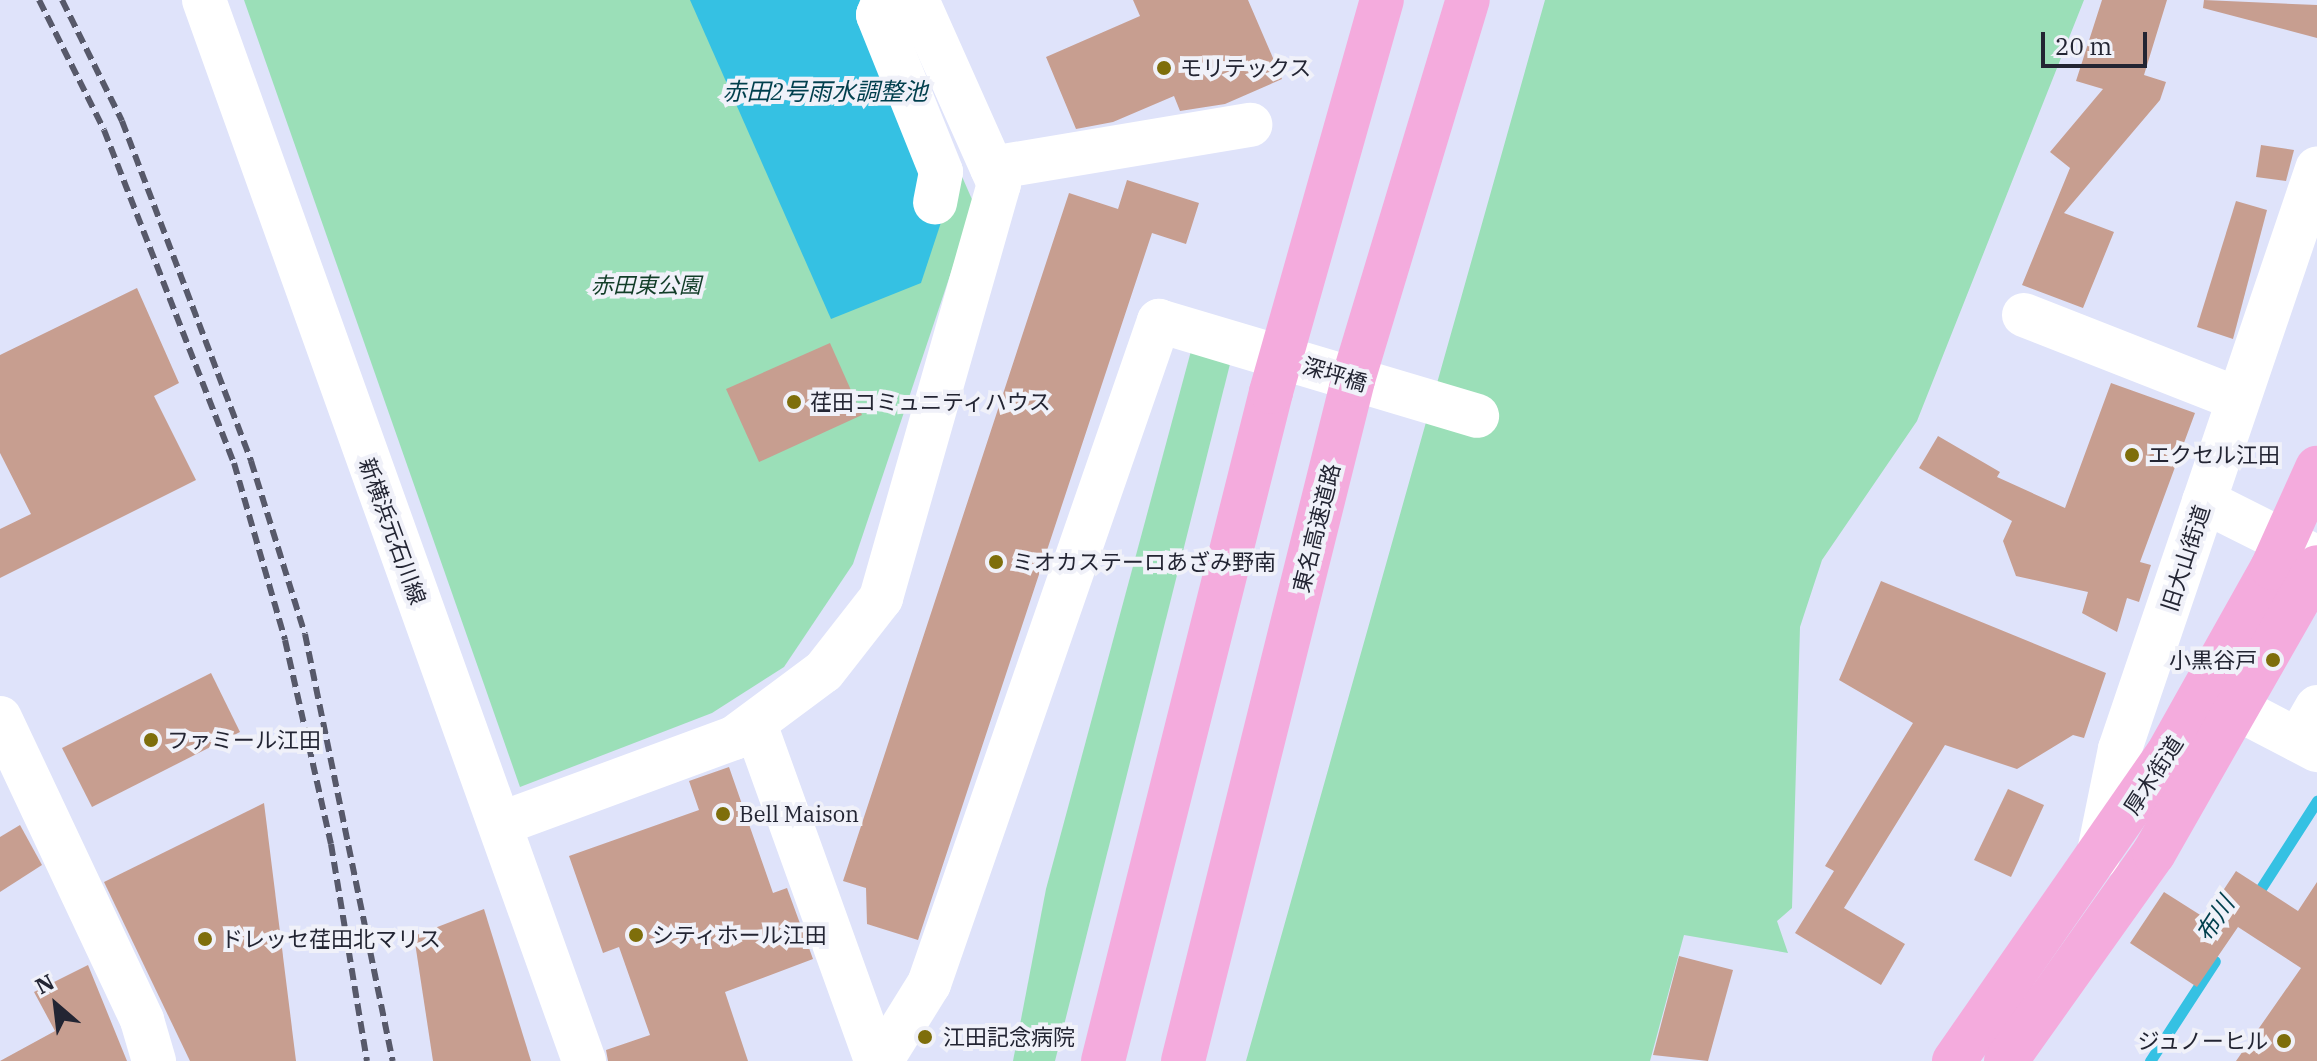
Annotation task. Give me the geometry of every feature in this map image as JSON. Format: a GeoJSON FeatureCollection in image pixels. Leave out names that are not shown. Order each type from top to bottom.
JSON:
{"type":"FeatureCollection","features":[{"type":"Feature","properties":{"kind":"highway"},"geometry":{"type":"LineString","coordinates":[[1103,1061],[1271,392],[1382,0]]}},
{"type":"Feature","properties":{"kind":"highway","name":"東名高速道路"},"geometry":{"type":"LineString","coordinates":[[1183,1061],[1353,380],[1468,0]]}},
{"type":"Feature","properties":{"kind":"highway","name":"厚木街道"},"geometry":{"type":"LineString","coordinates":[[1954,1061],[2098,860],[2300,549],[2317,468]]}},
{"type":"Feature","properties":{"kind":"highway","name":"厚木街道"},"geometry":{"type":"LineString","coordinates":[[2006,1061],[2154,853],[2240,710],[2317,567]]}},
{"type":"Feature","properties":{"kind":"street","name":"新横浜元石川線"},"geometry":{"type":"LineString","coordinates":[[204,0],[584,1061]]}},
{"type":"Feature","properties":{"kind":"street"},"geometry":{"type":"LineString","coordinates":[[884,0],[878,15],[941,172],[935,202]]}},
{"type":"Feature","properties":{"kind":"street"},"geometry":{"type":"LineString","coordinates":[[500,824],[755,724],[824,671],[881,598],[999,184],[917,0]]}},
{"type":"Feature","properties":{"kind":"street"},"geometry":{"type":"LineString","coordinates":[[992,168],[1250,125]]}},
{"type":"Feature","properties":{"kind":"street","name":"旧大山街道"},"geometry":{"type":"LineString","coordinates":[[2098,860],[2120,749],[2317,169]]}},
{"type":"Feature","properties":{"kind":"street"},"geometry":{"type":"LineString","coordinates":[[2024,315],[2238,399]]}},
{"type":"Feature","properties":{"kind":"street","name":"深坪橋"},"geometry":{"type":"LineString","coordinates":[[878,1061],[929,984],[1159,321],[1477,416]]}},
{"type":"Feature","properties":{"kind":"street"},"geometry":{"type":"LineString","coordinates":[[2204,501],[2300,549]]}},
{"type":"Feature","properties":{"kind":"street"},"geometry":{"type":"LineString","coordinates":[[2240,710],[2311,732]]}},
{"type":"Feature","properties":{"kind":"street"},"geometry":{"type":"LineString","coordinates":[[0,718],[142,1020],[154,1061]]}},
{"type":"Feature","properties":{"kind":"street"},"geometry":{"type":"LineString","coordinates":[[755,724],[878,1061]]}},
{"type":"Feature","properties":{"kind":"green space","name":"赤田東公園"},"geometry":{"type":"Polygon","coordinates":[[[244,0],[885,0],[974,204],[853,564],[784,667],[712,713],[520,787],[244,0]]]}},
{"type":"Feature","properties":{"kind":"green space"},"geometry":{"type":"Polygon","coordinates":[[[1545,0],[2084,0],[1917,421],[1822,560],[1800,627],[1792,908],[1777,921],[1788,953],[1684,935],[1650,1061],[1246,1061],[1545,0]]]}},
{"type":"Feature","properties":{"kind":"green space"},"geometry":{"type":"Polygon","coordinates":[[[1191,351],[1231,360],[1055,1061],[1013,1061],[1046,889],[1191,351]]]}},
{"type":"Feature","properties":{"kind":"water","name":"赤田2号雨水調整池"},"geometry":{"type":"Polygon","coordinates":[[[690,0],[880,0],[955,180],[921,283],[831,319],[690,0]]]}},
{"type":"Feature","properties":{"kind":"building","name":"モリテックス"},"geometry":{"type":"Polygon","coordinates":[[[1133,0],[1248,0],[1282,79],[1225,104],[1180,111],[1174,96],[1113,122],[1076,129],[1046,57],[1140,16],[1133,0]]]}},
{"type":"Feature","properties":{"kind":"building"},"geometry":{"type":"Polygon","coordinates":[[[2102,0],[2167,0],[2144,75],[2166,82],[2160,100],[2064,213],[2114,232],[2083,308],[2022,285],[2070,168],[2050,152],[2103,89],[2076,81],[2102,0]]]}},
{"type":"Feature","properties":{"kind":"building"},"geometry":{"type":"Polygon","coordinates":[[[2204,0],[2317,5],[2317,38],[2203,8],[2204,0]]]}},
{"type":"Feature","properties":{"kind":"building"},"geometry":{"type":"Polygon","coordinates":[[[2261,145],[2294,150],[2286,181],[2256,177],[2261,145]]]}},
{"type":"Feature","properties":{"kind":"building","name":"ミオカステーロあざみ野南"},"geometry":{"type":"Polygon","coordinates":[[[1127,180],[1199,203],[1186,244],[1152,233],[918,940],[867,924],[866,888],[843,881],[1069,193],[1118,209],[1127,180]]]}},
{"type":"Feature","properties":{"kind":"building"},"geometry":{"type":"Polygon","coordinates":[[[2236,201],[2267,210],[2233,339],[2197,327],[2236,201]]]}},
{"type":"Feature","properties":{"kind":"building"},"geometry":{"type":"Polygon","coordinates":[[[137,288],[179,383],[154,396],[196,480],[0,578],[0,529],[31,514],[0,453],[0,355],[137,288]]]}},
{"type":"Feature","properties":{"kind":"building","name":"荏田コミュニティハウス"},"geometry":{"type":"Polygon","coordinates":[[[830,343],[862,415],[759,462],[726,389],[830,343]]]}},
{"type":"Feature","properties":{"kind":"building"},"geometry":{"type":"Polygon","coordinates":[[[2111,383],[2195,413],[2140,562],[2151,565],[2139,602],[2127,598],[2117,632],[2082,613],[2088,592],[2016,576],[2003,541],[2012,521],[1919,468],[1938,436],[2000,472],[1997,477],[2065,508],[2111,383]]]}},
{"type":"Feature","properties":{"kind":"building"},"geometry":{"type":"Polygon","coordinates":[[[1881,581],[2106,673],[2084,738],[2073,735],[2017,769],[1945,745],[1844,908],[1905,944],[1881,985],[1795,933],[1834,871],[1825,866],[1913,723],[1839,680],[1881,581]]]}},
{"type":"Feature","properties":{"kind":"building","name":"ファミール江田"},"geometry":{"type":"Polygon","coordinates":[[[211,673],[240,732],[92,807],[62,748],[211,673]]]}},
{"type":"Feature","properties":{"kind":"building"},"geometry":{"type":"Polygon","coordinates":[[[729,767],[773,893],[787,888],[813,959],[725,992],[748,1061],[608,1061],[606,1050],[650,1035],[619,947],[603,953],[569,856],[699,810],[689,781],[729,767]]]}},
{"type":"Feature","properties":{"kind":"building"},"geometry":{"type":"Polygon","coordinates":[[[2008,789],[2044,805],[2011,877],[1974,860],[2008,789]]]}},
{"type":"Feature","properties":{"kind":"building","name":"ドレッセ荏田北マリス"},"geometry":{"type":"Polygon","coordinates":[[[264,803],[296,1061],[190,1061],[104,882],[264,803]]]}},
{"type":"Feature","properties":{"kind":"building"},"geometry":{"type":"Polygon","coordinates":[[[20,825],[42,865],[0,892],[0,837],[20,825]]]}},
{"type":"Feature","properties":{"kind":"building"},"geometry":{"type":"Polygon","coordinates":[[[2236,871],[2298,911],[2317,882],[2317,1061],[2236,1061],[2301,968],[2238,927],[2197,987],[2130,943],[2164,892],[2205,918],[2236,871]]]}},
{"type":"Feature","properties":{"kind":"building"},"geometry":{"type":"Polygon","coordinates":[[[484,909],[531,1061],[433,1061],[414,936],[484,909]]]}},
{"type":"Feature","properties":{"kind":"building"},"geometry":{"type":"Polygon","coordinates":[[[1679,956],[1733,970],[1708,1061],[1653,1055],[1679,956]]]}},
{"type":"Feature","properties":{"kind":"building"},"geometry":{"type":"Polygon","coordinates":[[[88,965],[127,1061],[0,1061],[55,1031],[34,992],[88,965]]]}},
{"type":"Feature","properties":{"kind":"waterway","name":"布川"},"geometry":{"type":"LineString","coordinates":[[2254,899],[2317,801]]}},
{"type":"Feature","properties":{"kind":"waterway","name":"布川"},"geometry":{"type":"LineString","coordinates":[[2150,1061],[2215,961]]}},
{"type":"Feature","properties":{"kind":"railway"},"geometry":{"type":"LineString","coordinates":[[39,0],[104,130],[234,463],[285,640],[331,844],[367,1061]]}},
{"type":"Feature","properties":{"kind":"railway"},"geometry":{"type":"LineString","coordinates":[[62,0],[122,121],[251,461],[305,634],[393,1061]]}},
{"type":"Feature","properties":{"kind":"place","name":"モリテックス"},"geometry":{"type":"Point","coordinates":[1164,68]}},
{"type":"Feature","properties":{"kind":"place","name":"荏田コミュニティハウス"},"geometry":{"type":"Point","coordinates":[794,402]}},
{"type":"Feature","properties":{"kind":"place","name":"エクセル江田"},"geometry":{"type":"Point","coordinates":[2132,455]}},
{"type":"Feature","properties":{"kind":"place","name":"ミオカステーロあざみ野南"},"geometry":{"type":"Point","coordinates":[996,562]}},
{"type":"Feature","properties":{"kind":"place","name":"小黒谷戸"},"geometry":{"type":"Point","coordinates":[2273,660]}},
{"type":"Feature","properties":{"kind":"place","name":"ファミール江田"},"geometry":{"type":"Point","coordinates":[151,740]}},
{"type":"Feature","properties":{"kind":"place","name":"Bell Maison"},"geometry":{"type":"Point","coordinates":[723,814]}},
{"type":"Feature","properties":{"kind":"place","name":"シティホール江田"},"geometry":{"type":"Point","coordinates":[636,935]}},
{"type":"Feature","properties":{"kind":"place","name":"ドレッセ荏田北マリス"},"geometry":{"type":"Point","coordinates":[205,939]}},
{"type":"Feature","properties":{"kind":"place","name":"江田記念病院"},"geometry":{"type":"Point","coordinates":[925,1037]}},
{"type":"Feature","properties":{"kind":"place","name":"ジュノーヒル"},"geometry":{"type":"Point","coordinates":[2284,1041]}}]}
